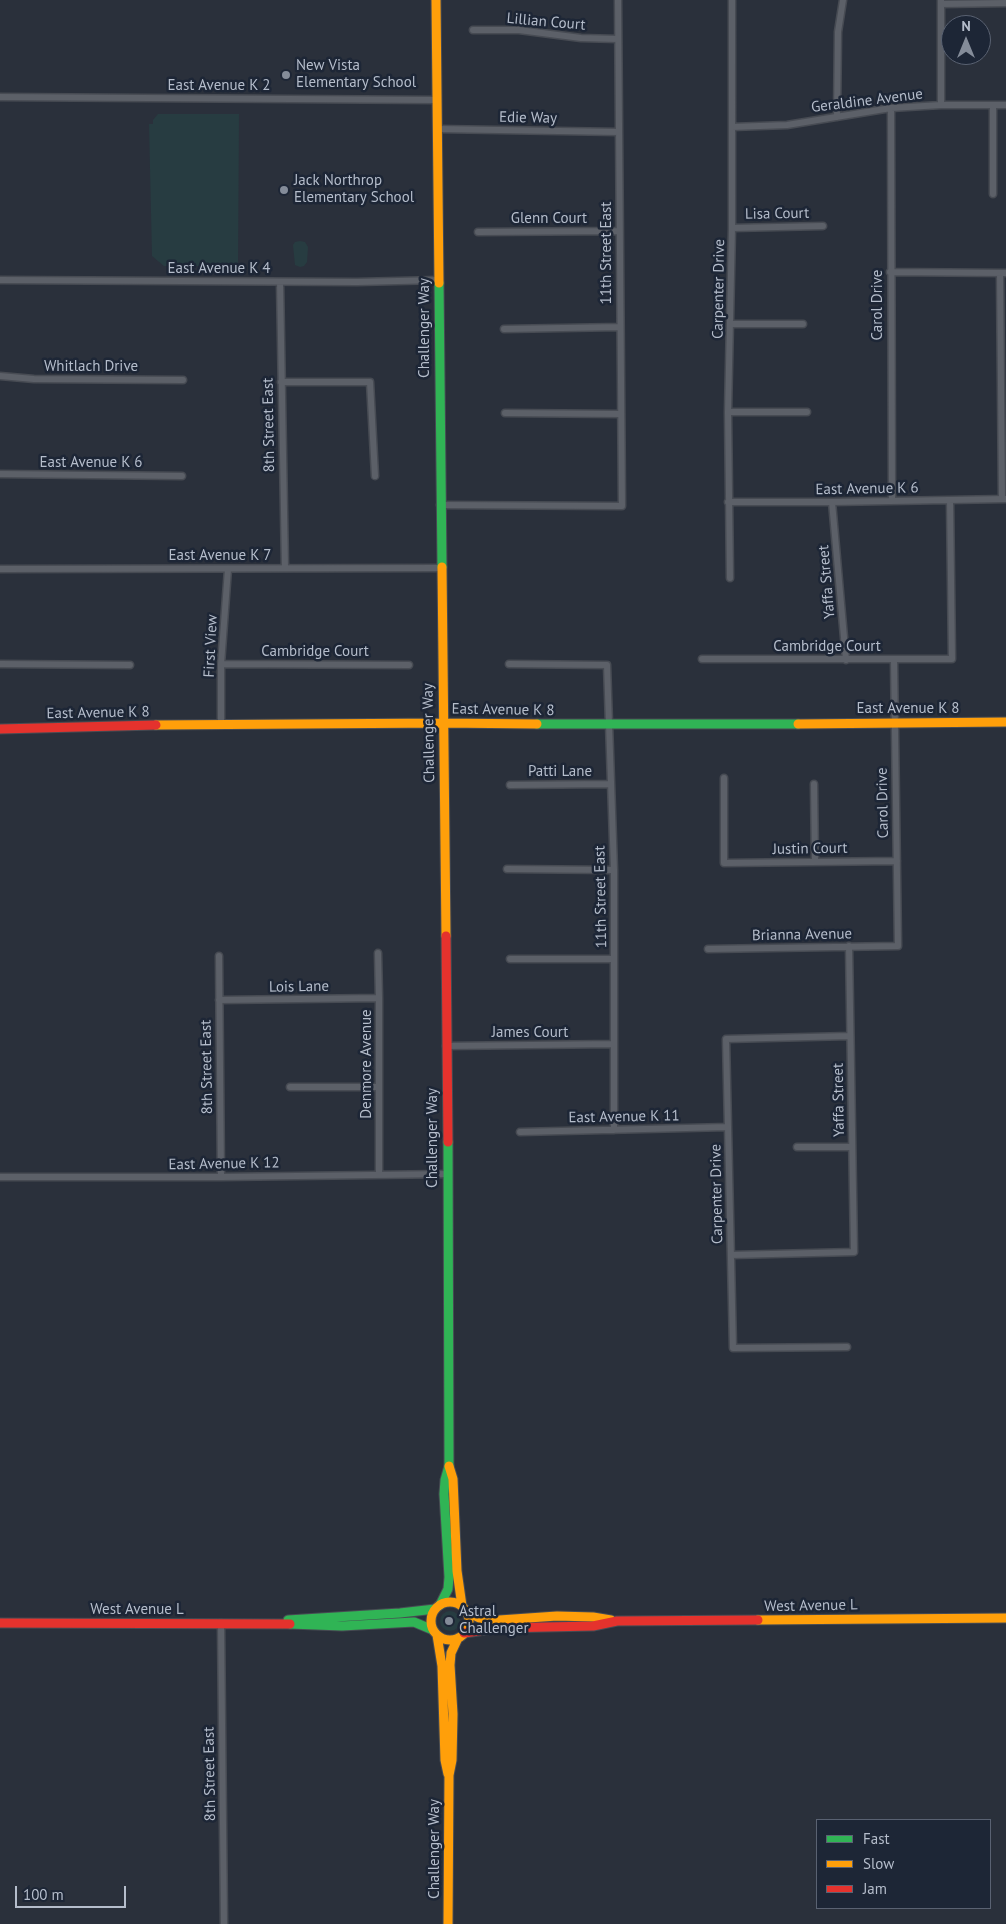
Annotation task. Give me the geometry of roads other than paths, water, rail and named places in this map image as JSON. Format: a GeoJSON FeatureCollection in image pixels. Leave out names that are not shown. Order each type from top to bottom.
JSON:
{"type":"FeatureCollection","features":[{"type":"Feature","properties":{"kind":"main road","name":"Challenger Way"},"geometry":{"type":"LineString","coordinates":[[436,0],[448,1174],[448,1466],[444,1494],[448,1586],[437,1607]]}},
{"type":"Feature","properties":{"kind":"main road","name":"East Avenue K 8"},"geometry":{"type":"LineString","coordinates":[[0,729],[221,724],[443,723],[610,725],[1006,722]]}},
{"type":"Feature","properties":{"kind":"main road","name":"Challenger Way"},"geometry":{"type":"LineString","coordinates":[[448,1466],[453,1479],[457,1571],[464,1609]]}},
{"type":"Feature","properties":{"kind":"main road"},"geometry":{"type":"LineString","coordinates":[[451,1602],[464,1609],[468,1622],[461,1636],[447,1640],[435,1633],[431,1619],[437,1607],[451,1602]]}},
{"type":"Feature","properties":{"kind":"main road","name":"West Avenue L"},"geometry":{"type":"LineString","coordinates":[[274,1623],[302,1618],[400,1614],[437,1607]]}},
{"type":"Feature","properties":{"kind":"main road","name":"West Avenue L"},"geometry":{"type":"LineString","coordinates":[[464,1609],[485,1620],[557,1616],[593,1617],[617,1621],[1006,1618]]}},
{"type":"Feature","properties":{"kind":"main road","name":"West Avenue L"},"geometry":{"type":"LineString","coordinates":[[461,1636],[500,1628],[593,1626],[617,1621]]}},
{"type":"Feature","properties":{"kind":"main road","name":"West Avenue L"},"geometry":{"type":"LineString","coordinates":[[0,1623],[274,1623],[342,1626],[414,1622],[435,1633]]}},
{"type":"Feature","properties":{"kind":"main road","name":"Challenger Way"},"geometry":{"type":"LineString","coordinates":[[435,1633],[442,1666],[444,1760],[449,1774]]}},
{"type":"Feature","properties":{"kind":"main road","name":"Challenger Way"},"geometry":{"type":"LineString","coordinates":[[448,1924],[449,1774],[452,1760],[453,1714],[450,1656],[461,1636]]}},
{"type":"Feature","properties":{"kind":"street","name":"11th Street East"},"geometry":{"type":"LineString","coordinates":[[440,505],[622,506],[618,0]]}},
{"type":"Feature","properties":{"kind":"street","name":"Carpenter Drive"},"geometry":{"type":"LineString","coordinates":[[730,578],[728,412],[732,228],[732,0]]}},
{"type":"Feature","properties":{"kind":"street"},"geometry":{"type":"LineString","coordinates":[[837,117],[838,32],[843,0]]}},
{"type":"Feature","properties":{"kind":"street"},"geometry":{"type":"LineString","coordinates":[[941,105],[941,2],[1006,3]]}},
{"type":"Feature","properties":{"kind":"street","name":"Lillian Court"},"geometry":{"type":"LineString","coordinates":[[472,30],[519,30],[581,38],[618,39]]}},
{"type":"Feature","properties":{"kind":"street","name":"East Avenue K 2"},"geometry":{"type":"LineString","coordinates":[[0,97],[437,100]]}},
{"type":"Feature","properties":{"kind":"street","name":"Geraldine Avenue"},"geometry":{"type":"LineString","coordinates":[[732,127],[787,125],[891,108],[941,105],[1006,105]]}},
{"type":"Feature","properties":{"kind":"street"},"geometry":{"type":"LineString","coordinates":[[993,105],[993,194]]}},
{"type":"Feature","properties":{"kind":"street","name":"Carol Drive"},"geometry":{"type":"LineString","coordinates":[[891,108],[892,501]]}},
{"type":"Feature","properties":{"kind":"street","name":"Edie Way"},"geometry":{"type":"LineString","coordinates":[[438,129],[619,132]]}},
{"type":"Feature","properties":{"kind":"street","name":"Lisa Court"},"geometry":{"type":"LineString","coordinates":[[732,228],[823,226]]}},
{"type":"Feature","properties":{"kind":"street","name":"Glenn Court"},"geometry":{"type":"LineString","coordinates":[[478,232],[620,231]]}},
{"type":"Feature","properties":{"kind":"street"},"geometry":{"type":"LineString","coordinates":[[890,272],[1003,273],[1004,499]]}},
{"type":"Feature","properties":{"kind":"street","name":"East Avenue K 4"},"geometry":{"type":"LineString","coordinates":[[0,280],[280,282],[439,280]]}},
{"type":"Feature","properties":{"kind":"street","name":"8th Street East"},"geometry":{"type":"LineString","coordinates":[[280,282],[285,568]]}},
{"type":"Feature","properties":{"kind":"street"},"geometry":{"type":"LineString","coordinates":[[731,324],[804,324]]}},
{"type":"Feature","properties":{"kind":"street"},"geometry":{"type":"LineString","coordinates":[[504,329],[620,327]]}},
{"type":"Feature","properties":{"kind":"street","name":"Whitlach Drive"},"geometry":{"type":"LineString","coordinates":[[0,376],[34,379],[183,380]]}},
{"type":"Feature","properties":{"kind":"street"},"geometry":{"type":"LineString","coordinates":[[281,382],[370,382],[375,476]]}},
{"type":"Feature","properties":{"kind":"street"},"geometry":{"type":"LineString","coordinates":[[728,412],[807,412]]}},
{"type":"Feature","properties":{"kind":"street"},"geometry":{"type":"LineString","coordinates":[[505,413],[621,414]]}},
{"type":"Feature","properties":{"kind":"street","name":"East Avenue K 6"},"geometry":{"type":"LineString","coordinates":[[0,474],[182,476]]}},
{"type":"Feature","properties":{"kind":"street","name":"East Avenue K 6"},"geometry":{"type":"LineString","coordinates":[[728,502],[1004,499]]}},
{"type":"Feature","properties":{"kind":"street","name":"Cambridge Court"},"geometry":{"type":"LineString","coordinates":[[702,659],[952,659],[950,500]]}},
{"type":"Feature","properties":{"kind":"street","name":"Yaffa Street"},"geometry":{"type":"LineString","coordinates":[[832,502],[846,660]]}},
{"type":"Feature","properties":{"kind":"street","name":"East Avenue K 7"},"geometry":{"type":"LineString","coordinates":[[0,570],[441,568]]}},
{"type":"Feature","properties":{"kind":"street","name":"First View"},"geometry":{"type":"LineString","coordinates":[[221,724],[221,664],[228,569]]}},
{"type":"Feature","properties":{"kind":"street","name":"Carol Drive"},"geometry":{"type":"LineString","coordinates":[[894,660],[898,946]]}},
{"type":"Feature","properties":{"kind":"street"},"geometry":{"type":"LineString","coordinates":[[0,664],[130,665]]}},
{"type":"Feature","properties":{"kind":"street","name":"Cambridge Court"},"geometry":{"type":"LineString","coordinates":[[221,664],[409,665]]}},
{"type":"Feature","properties":{"kind":"street","name":"11th Street East"},"geometry":{"type":"LineString","coordinates":[[509,664],[607,664],[614,870],[614,1130]]}},
{"type":"Feature","properties":{"kind":"street","name":"Justin Court"},"geometry":{"type":"LineString","coordinates":[[724,778],[724,863],[897,861]]}},
{"type":"Feature","properties":{"kind":"street","name":"Patti Lane"},"geometry":{"type":"LineString","coordinates":[[510,784],[610,784]]}},
{"type":"Feature","properties":{"kind":"street"},"geometry":{"type":"LineString","coordinates":[[814,784],[815,862]]}},
{"type":"Feature","properties":{"kind":"street"},"geometry":{"type":"LineString","coordinates":[[507,869],[614,870]]}},
{"type":"Feature","properties":{"kind":"street","name":"Yaffa Street"},"geometry":{"type":"LineString","coordinates":[[731,1254],[854,1252],[848,946]]}},
{"type":"Feature","properties":{"kind":"street","name":"Brianna Avenue"},"geometry":{"type":"LineString","coordinates":[[708,949],[898,946]]}},
{"type":"Feature","properties":{"kind":"street","name":"Denmore Avenue"},"geometry":{"type":"LineString","coordinates":[[378,953],[379,1174]]}},
{"type":"Feature","properties":{"kind":"street","name":"8th Street East"},"geometry":{"type":"LineString","coordinates":[[219,956],[221,1177]]}},
{"type":"Feature","properties":{"kind":"street"},"geometry":{"type":"LineString","coordinates":[[510,958],[614,958]]}},
{"type":"Feature","properties":{"kind":"street","name":"Lois Lane"},"geometry":{"type":"LineString","coordinates":[[219,1000],[379,998]]}},
{"type":"Feature","properties":{"kind":"street","name":"Carpenter Drive"},"geometry":{"type":"LineString","coordinates":[[848,1347],[733,1348],[726,1039],[850,1036]]}},
{"type":"Feature","properties":{"kind":"street","name":"James Court"},"geometry":{"type":"LineString","coordinates":[[446,1046],[614,1044]]}},
{"type":"Feature","properties":{"kind":"street"},"geometry":{"type":"LineString","coordinates":[[290,1087],[379,1087]]}},
{"type":"Feature","properties":{"kind":"street","name":"East Avenue K 11"},"geometry":{"type":"LineString","coordinates":[[520,1132],[728,1127]]}},
{"type":"Feature","properties":{"kind":"street"},"geometry":{"type":"LineString","coordinates":[[797,1147],[852,1147]]}},
{"type":"Feature","properties":{"kind":"street","name":"East Avenue K 12"},"geometry":{"type":"LineString","coordinates":[[0,1177],[448,1174]]}},
{"type":"Feature","properties":{"kind":"street","name":"8th Street East"},"geometry":{"type":"LineString","coordinates":[[221,1623],[224,1924]]}},
{"type":"Feature","properties":{"kind":"place","name":"New Vista Elementary School"},"geometry":{"type":"Point","coordinates":[286,75]}},
{"type":"Feature","properties":{"kind":"place","name":"Jack Northrop Elementary School"},"geometry":{"type":"Point","coordinates":[284,190]}},
{"type":"Feature","properties":{"kind":"place","name":"Astral Challenger"},"geometry":{"type":"Point","coordinates":[449,1621]}}]}
